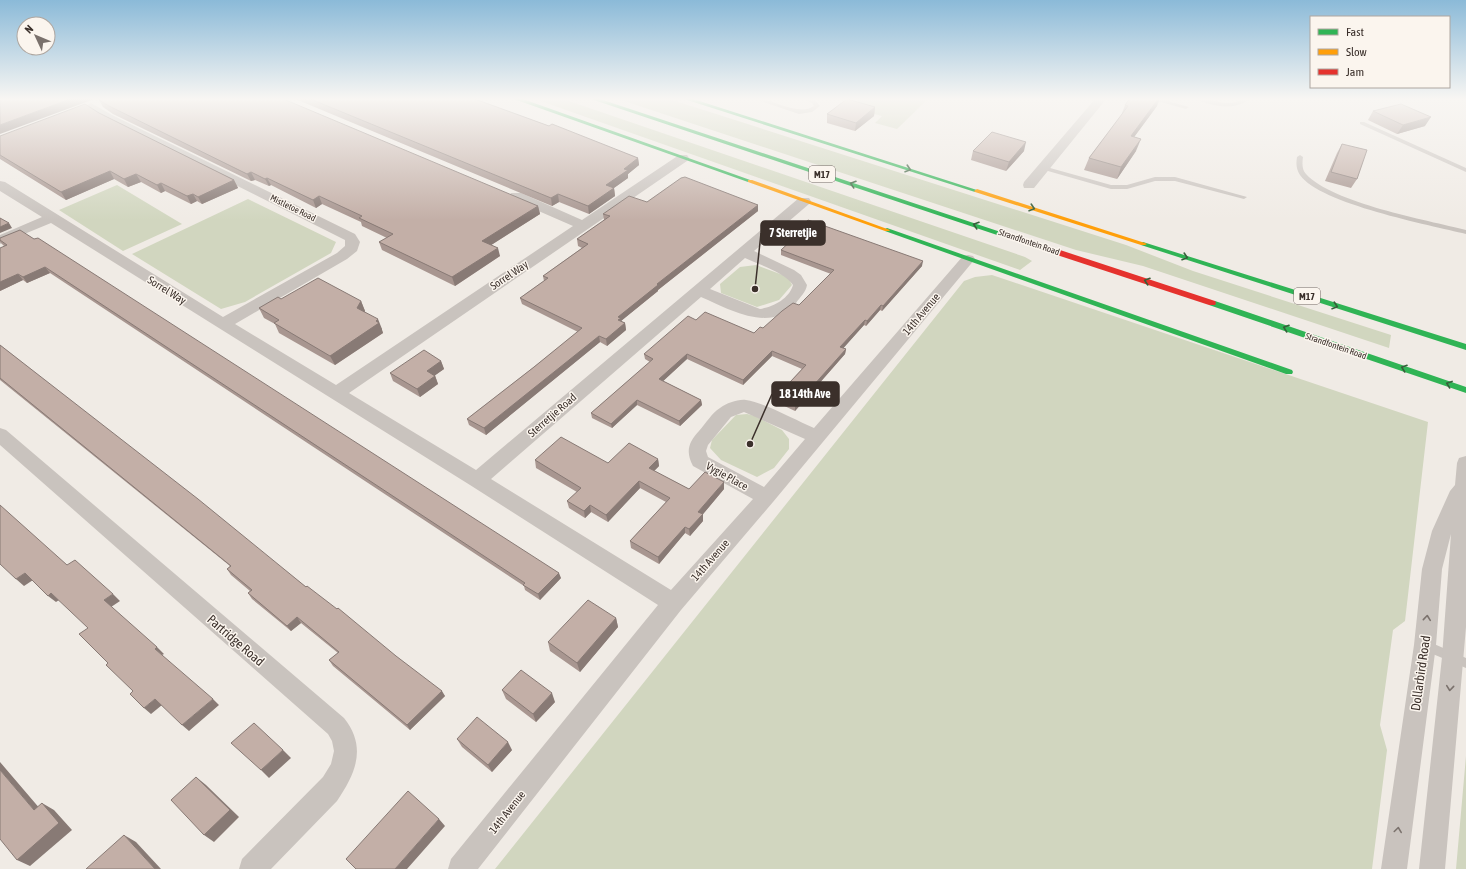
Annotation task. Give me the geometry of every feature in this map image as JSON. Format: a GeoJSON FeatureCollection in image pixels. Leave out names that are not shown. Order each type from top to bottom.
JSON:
{"type":"FeatureCollection","features":[{"type":"Feature","properties":{"kind":"main road"},"geometry":{"type":"LineString","coordinates":[[628,139],[1289,372]]}},
{"type":"Feature","properties":{"kind":"main road","name":"Strandfontein Road"},"geometry":{"type":"LineString","coordinates":[[715,139],[992,229],[1466,390]]}},
{"type":"Feature","properties":{"kind":"main road","name":"M17"},"geometry":{"type":"LineString","coordinates":[[811,139],[1466,347]]}},
{"type":"Feature","properties":{"kind":"street","name":"Mistletoe Road"},"geometry":{"type":"LineString","coordinates":[[152,139],[350,237],[353,242],[352,248],[342,256],[222,324]]}},
{"type":"Feature","properties":{"kind":"street"},"geometry":{"type":"LineString","coordinates":[[1029,185],[1068,139]]}},
{"type":"Feature","properties":{"kind":"street","name":"Sorrel Way"},"geometry":{"type":"LineString","coordinates":[[336,393],[683,158]]}},
{"type":"Feature","properties":{"kind":"street","name":"Sorrel Way"},"geometry":{"type":"LineString","coordinates":[[0,185],[222,324],[477,480]]}},
{"type":"Feature","properties":{"kind":"street"},"geometry":{"type":"LineString","coordinates":[[508,193],[582,225]]}},
{"type":"Feature","properties":{"kind":"street","name":"Sterretjie Road"},"geometry":{"type":"LineString","coordinates":[[477,480],[804,201]]}},
{"type":"Feature","properties":{"kind":"street"},"geometry":{"type":"LineString","coordinates":[[0,240],[52,218]]}},
{"type":"Feature","properties":{"kind":"street"},"geometry":{"type":"LineString","coordinates":[[699,290],[745,310],[760,314],[772,312],[786,305],[799,289],[800,285],[796,278],[789,273],[743,252]]}},
{"type":"Feature","properties":{"kind":"street","name":"14th Avenue"},"geometry":{"type":"LineString","coordinates":[[461,869],[673,603],[766,497],[968,259]]}},
{"type":"Feature","properties":{"kind":"street","name":"Vygie Place"},"geometry":{"type":"LineString","coordinates":[[766,497],[700,461],[697,446],[702,438],[725,413],[734,408],[745,406],[817,437]]}},
{"type":"Feature","properties":{"kind":"street","name":"Partridge Road"},"geometry":{"type":"LineString","coordinates":[[0,435],[336,726],[343,736],[346,748],[344,763],[337,779],[328,792],[252,869]]}},
{"type":"Feature","properties":{"kind":"street","name":"Dollarbird Road"},"geometry":{"type":"LineString","coordinates":[[1432,869],[1460,660],[1465,472]]}},
{"type":"Feature","properties":{"kind":"street","name":"Dollarbird Road"},"geometry":{"type":"LineString","coordinates":[[1394,869],[1425,645],[1432,569],[1442,531],[1465,472]]}},
{"type":"Feature","properties":{"kind":"street"},"geometry":{"type":"LineString","coordinates":[[477,480],[673,603]]}},
{"type":"Feature","properties":{"kind":"lane"},"geometry":{"type":"LineString","coordinates":[[1398,139],[1466,170]]}},
{"type":"Feature","properties":{"kind":"lane"},"geometry":{"type":"LineString","coordinates":[[1300,157],[1299,166],[1303,175],[1314,184],[1335,195],[1388,212],[1466,232]]}},
{"type":"Feature","properties":{"kind":"lane"},"geometry":{"type":"LineString","coordinates":[[1043,168],[1111,187],[1127,187],[1155,179],[1175,179],[1244,197]]}},
{"type":"Feature","properties":{"kind":"lane"},"geometry":{"type":"LineString","coordinates":[[1425,645],[1460,660]]}},
{"type":"Feature","properties":{"kind":"green space"},"geometry":{"type":"Polygon","coordinates":[[[647,139],[679,139],[1025,257],[1032,261],[1020,270],[647,139]]]}},
{"type":"Feature","properties":{"kind":"green space"},"geometry":{"type":"Polygon","coordinates":[[[738,139],[793,139],[1126,245],[1193,271],[1391,335],[1389,348],[1143,266],[1076,250],[738,139]]]}},
{"type":"Feature","properties":{"kind":"green space"},"geometry":{"type":"Polygon","coordinates":[[[117,185],[182,224],[123,251],[59,210],[117,185]]]}},
{"type":"Feature","properties":{"kind":"green space"},"geometry":{"type":"Polygon","coordinates":[[[248,199],[336,242],[331,253],[245,302],[221,309],[132,254],[248,199]]]}},
{"type":"Feature","properties":{"kind":"green space"},"geometry":{"type":"Polygon","coordinates":[[[756,265],[788,277],[792,285],[779,300],[757,307],[721,293],[720,284],[740,267],[756,265]]]}},
{"type":"Feature","properties":{"kind":"green space"},"geometry":{"type":"Polygon","coordinates":[[[992,275],[1428,422],[1405,621],[1393,630],[1380,725],[1387,750],[1372,869],[495,869],[964,281],[975,277],[992,275]]]}},
{"type":"Feature","properties":{"kind":"green space"},"geometry":{"type":"Polygon","coordinates":[[[747,414],[755,416],[782,430],[789,439],[789,449],[774,468],[757,477],[721,460],[710,448],[712,440],[736,415],[747,414]]]}},
{"type":"Feature","properties":{"kind":"green space"},"geometry":{"type":"Polygon","coordinates":[[[1466,756],[1466,869],[1456,869],[1466,756]]]}},
{"type":"Feature","properties":{"kind":"building"},"geometry":{"type":"Polygon","coordinates":[[[0,139],[150,139],[234,180],[198,197],[193,194],[187,196],[161,183],[157,185],[136,174],[124,179],[110,171],[61,192],[0,155],[0,139]]]}},
{"type":"Feature","properties":{"kind":"building"},"geometry":{"type":"Polygon","coordinates":[[[175,139],[378,139],[538,206],[482,241],[498,248],[452,277],[379,242],[393,234],[359,218],[362,216],[319,196],[313,200],[267,178],[265,179],[251,172],[247,174],[175,139]]]}},
{"type":"Feature","properties":{"kind":"building"},"geometry":{"type":"Polygon","coordinates":[[[407,139],[589,139],[638,158],[624,169],[628,170],[606,185],[614,188],[588,206],[558,194],[551,198],[407,139]]]}},
{"type":"Feature","properties":{"kind":"building"},"geometry":{"type":"Polygon","coordinates":[[[985,139],[1014,139],[1026,142],[1009,162],[973,151],[985,139]]]}},
{"type":"Feature","properties":{"kind":"building"},"geometry":{"type":"Polygon","coordinates":[[[1104,139],[1141,139],[1121,167],[1089,158],[1104,139]]]}},
{"type":"Feature","properties":{"kind":"building"},"geometry":{"type":"Polygon","coordinates":[[[1342,144],[1367,150],[1357,179],[1331,172],[1342,144]]]}},
{"type":"Feature","properties":{"kind":"building"},"geometry":{"type":"Polygon","coordinates":[[[685,177],[758,205],[657,284],[658,285],[618,317],[621,318],[618,320],[625,323],[606,339],[599,336],[484,428],[467,419],[582,328],[520,298],[548,278],[543,276],[588,244],[577,239],[610,216],[603,214],[629,196],[647,202],[681,178],[685,177]]]}},
{"type":"Feature","properties":{"kind":"building"},"geometry":{"type":"Polygon","coordinates":[[[0,218],[9,223],[0,227],[0,218]]]}},
{"type":"Feature","properties":{"kind":"building"},"geometry":{"type":"Polygon","coordinates":[[[808,220],[923,261],[883,306],[881,305],[867,321],[865,320],[840,347],[846,349],[795,406],[776,397],[806,365],[772,351],[743,380],[687,354],[659,379],[701,400],[679,421],[637,400],[611,424],[591,413],[653,359],[644,354],[688,316],[696,320],[705,312],[754,333],[760,327],[763,328],[793,303],[799,305],[834,270],[781,250],[796,236],[792,235],[808,220]]]}},
{"type":"Feature","properties":{"kind":"building"},"geometry":{"type":"Polygon","coordinates":[[[20,230],[34,239],[38,238],[559,573],[538,594],[523,585],[525,583],[45,267],[23,277],[18,274],[0,282],[0,248],[7,245],[0,240],[0,238],[20,230]]]}},
{"type":"Feature","properties":{"kind":"building"},"geometry":{"type":"Polygon","coordinates":[[[318,278],[361,301],[357,308],[378,319],[376,321],[379,323],[330,356],[274,323],[279,320],[259,308],[278,297],[281,299],[318,278]]]}},
{"type":"Feature","properties":{"kind":"building"},"geometry":{"type":"Polygon","coordinates":[[[0,345],[198,499],[306,587],[307,586],[337,609],[338,608],[396,656],[442,691],[407,725],[329,660],[339,652],[297,617],[287,626],[248,593],[252,590],[227,569],[231,566],[0,378],[0,345]]]}},
{"type":"Feature","properties":{"kind":"building"},"geometry":{"type":"Polygon","coordinates":[[[424,350],[441,361],[427,371],[435,376],[417,389],[390,373],[424,350]]]}},
{"type":"Feature","properties":{"kind":"building"},"geometry":{"type":"Polygon","coordinates":[[[561,437],[608,463],[629,443],[658,459],[649,468],[689,489],[705,472],[724,482],[698,512],[703,514],[689,529],[685,527],[658,557],[630,541],[670,498],[639,481],[606,515],[590,505],[584,511],[567,501],[581,488],[535,460],[561,437]]]}},
{"type":"Feature","properties":{"kind":"building"},"geometry":{"type":"Polygon","coordinates":[[[0,505],[67,565],[75,560],[113,594],[104,600],[157,647],[155,649],[213,699],[182,725],[155,699],[144,708],[130,694],[133,691],[106,665],[108,663],[79,634],[88,628],[51,593],[48,596],[25,573],[16,579],[0,564],[0,505]]]}},
{"type":"Feature","properties":{"kind":"building"},"geometry":{"type":"Polygon","coordinates":[[[588,600],[616,618],[577,663],[548,642],[588,600]]]}},
{"type":"Feature","properties":{"kind":"building"},"geometry":{"type":"Polygon","coordinates":[[[521,670],[552,693],[533,714],[502,690],[521,670]]]}},
{"type":"Feature","properties":{"kind":"building"},"geometry":{"type":"Polygon","coordinates":[[[477,717],[508,742],[488,765],[457,739],[477,717]]]}},
{"type":"Feature","properties":{"kind":"building"},"geometry":{"type":"Polygon","coordinates":[[[254,723],[283,750],[261,770],[231,743],[254,723]]]}},
{"type":"Feature","properties":{"kind":"building"},"geometry":{"type":"Polygon","coordinates":[[[0,770],[34,810],[42,803],[59,823],[17,860],[0,839],[0,770]]]}},
{"type":"Feature","properties":{"kind":"building"},"geometry":{"type":"Polygon","coordinates":[[[196,777],[230,810],[204,835],[171,800],[196,777]]]}},
{"type":"Feature","properties":{"kind":"building"},"geometry":{"type":"Polygon","coordinates":[[[408,791],[439,819],[395,869],[356,869],[346,859],[408,791]]]}},
{"type":"Feature","properties":{"kind":"building"},"geometry":{"type":"Polygon","coordinates":[[[124,835],[155,869],[86,869],[124,835]]]}},
{"type":"Feature","properties":{"kind":"traffic: fast"},"geometry":{"type":"LineString","coordinates":[[629,139],[750,181]]}},
{"type":"Feature","properties":{"kind":"traffic: fast"},"geometry":{"type":"LineString","coordinates":[[714,139],[1057,252]]}},
{"type":"Feature","properties":{"kind":"traffic: fast"},"geometry":{"type":"LineString","coordinates":[[812,139],[977,191]]}},
{"type":"Feature","properties":{"kind":"traffic: fast"},"geometry":{"type":"LineString","coordinates":[[887,230],[1289,372]]}},
{"type":"Feature","properties":{"kind":"traffic: fast"},"geometry":{"type":"LineString","coordinates":[[1143,244],[1466,347]]}},
{"type":"Feature","properties":{"kind":"traffic: fast"},"geometry":{"type":"LineString","coordinates":[[1212,303],[1466,390]]}},
{"type":"Feature","properties":{"kind":"traffic: slow"},"geometry":{"type":"LineString","coordinates":[[750,181],[887,230]]}},
{"type":"Feature","properties":{"kind":"traffic: slow"},"geometry":{"type":"LineString","coordinates":[[977,191],[1143,244]]}},
{"type":"Feature","properties":{"kind":"traffic: jam"},"geometry":{"type":"LineString","coordinates":[[1057,252],[1212,303]]}},
{"type":"Feature","properties":{"kind":"place","name":"7 Sterretjie"},"geometry":{"type":"Point","coordinates":[755,289]}},
{"type":"Feature","properties":{"kind":"place","name":"18 14th Ave"},"geometry":{"type":"Point","coordinates":[750,444]}}]}
